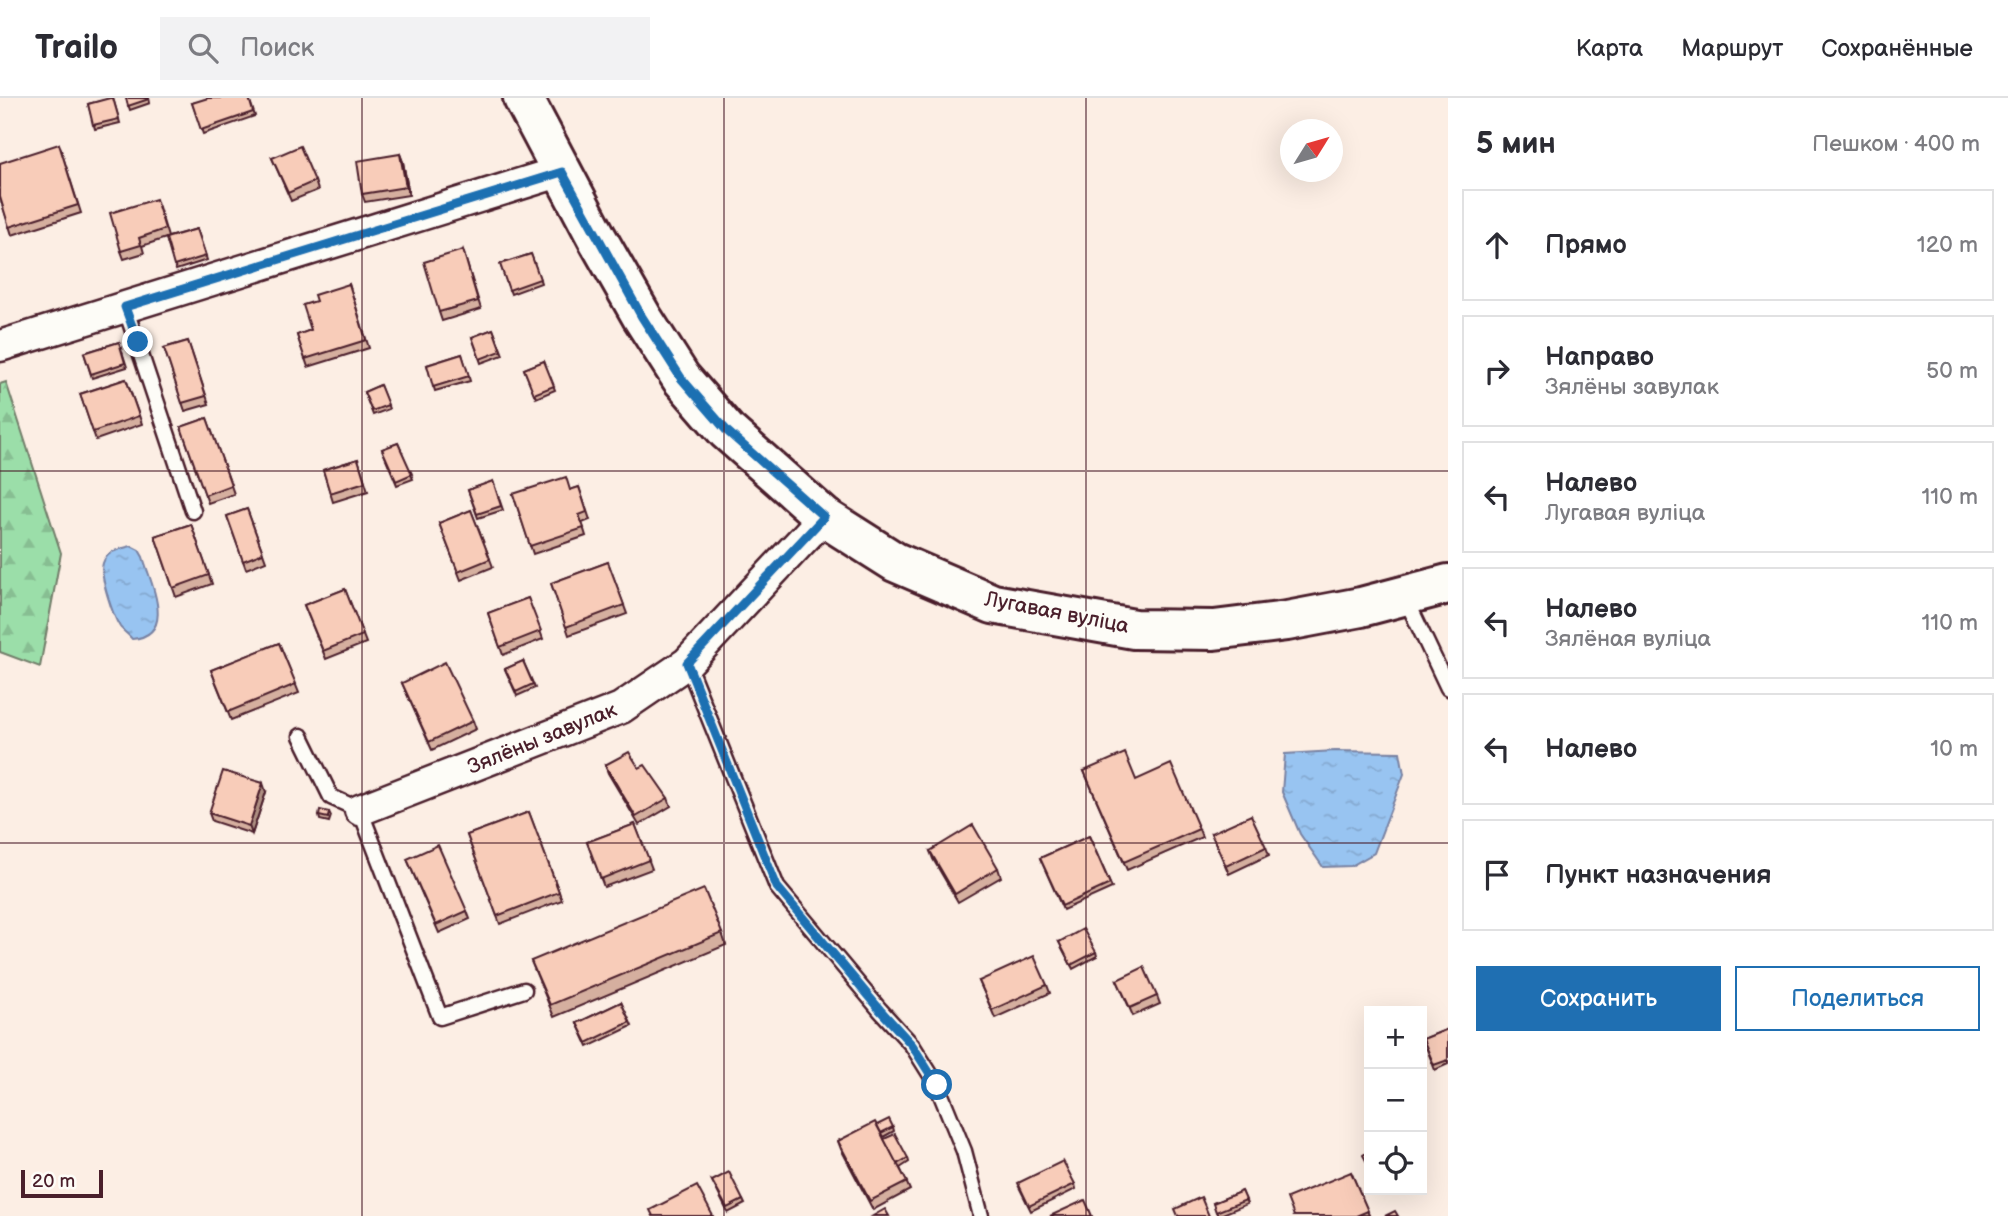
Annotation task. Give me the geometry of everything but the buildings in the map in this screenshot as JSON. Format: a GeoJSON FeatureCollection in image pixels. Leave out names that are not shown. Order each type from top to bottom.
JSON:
{"type":"FeatureCollection","features":[{"type":"Feature","properties":{"kind":"street","name":"Лугавая вуліца"},"geometry":{"type":"LineString","coordinates":[[523,98],[642,317],[681,378],[727,431],[824,517],[895,562],[993,604],[1134,629],[1214,630],[1287,621],[1361,607],[1448,584]]}},
{"type":"Feature","properties":{"kind":"street"},"geometry":{"type":"LineString","coordinates":[[0,346],[562,172]]}},
{"type":"Feature","properties":{"kind":"street","name":"Зялёны завулак"},"geometry":{"type":"LineString","coordinates":[[360,810],[621,708],[687,663],[824,517]]}},
{"type":"Feature","properties":{"kind":"lane"},"geometry":{"type":"LineString","coordinates":[[125,307],[193,511]]}},
{"type":"Feature","properties":{"kind":"lane"},"geometry":{"type":"LineString","coordinates":[[1404,596],[1448,688]]}},
{"type":"Feature","properties":{"kind":"lane"},"geometry":{"type":"LineString","coordinates":[[687,663],[777,887],[912,1045],[937,1085],[964,1151],[981,1216]]}},
{"type":"Feature","properties":{"kind":"lane"},"geometry":{"type":"LineString","coordinates":[[301,736],[331,797],[360,810],[440,1017],[524,990]]}},
{"type":"Feature","properties":{"kind":"green space"},"geometry":{"type":"Polygon","coordinates":[[[6,382],[61,553],[40,667],[0,652],[0,384],[6,382]]]}},
{"type":"Feature","properties":{"kind":"water"},"geometry":{"type":"Polygon","coordinates":[[[131,546],[139,550],[143,557],[157,607],[154,628],[146,635],[132,639],[120,627],[114,614],[102,569],[105,559],[111,553],[131,546]]]}},
{"type":"Feature","properties":{"kind":"water"},"geometry":{"type":"Polygon","coordinates":[[[1335,751],[1400,752],[1404,774],[1374,853],[1351,866],[1323,867],[1300,834],[1282,792],[1285,754],[1335,751]]]}},
{"type":"Feature","properties":{"kind":"route"},"geometry":{"type":"LineString","coordinates":[[138,342],[125,307],[562,172],[642,317],[681,378],[727,431],[824,517],[687,663],[777,887],[912,1045],[937,1085]]}}]}
